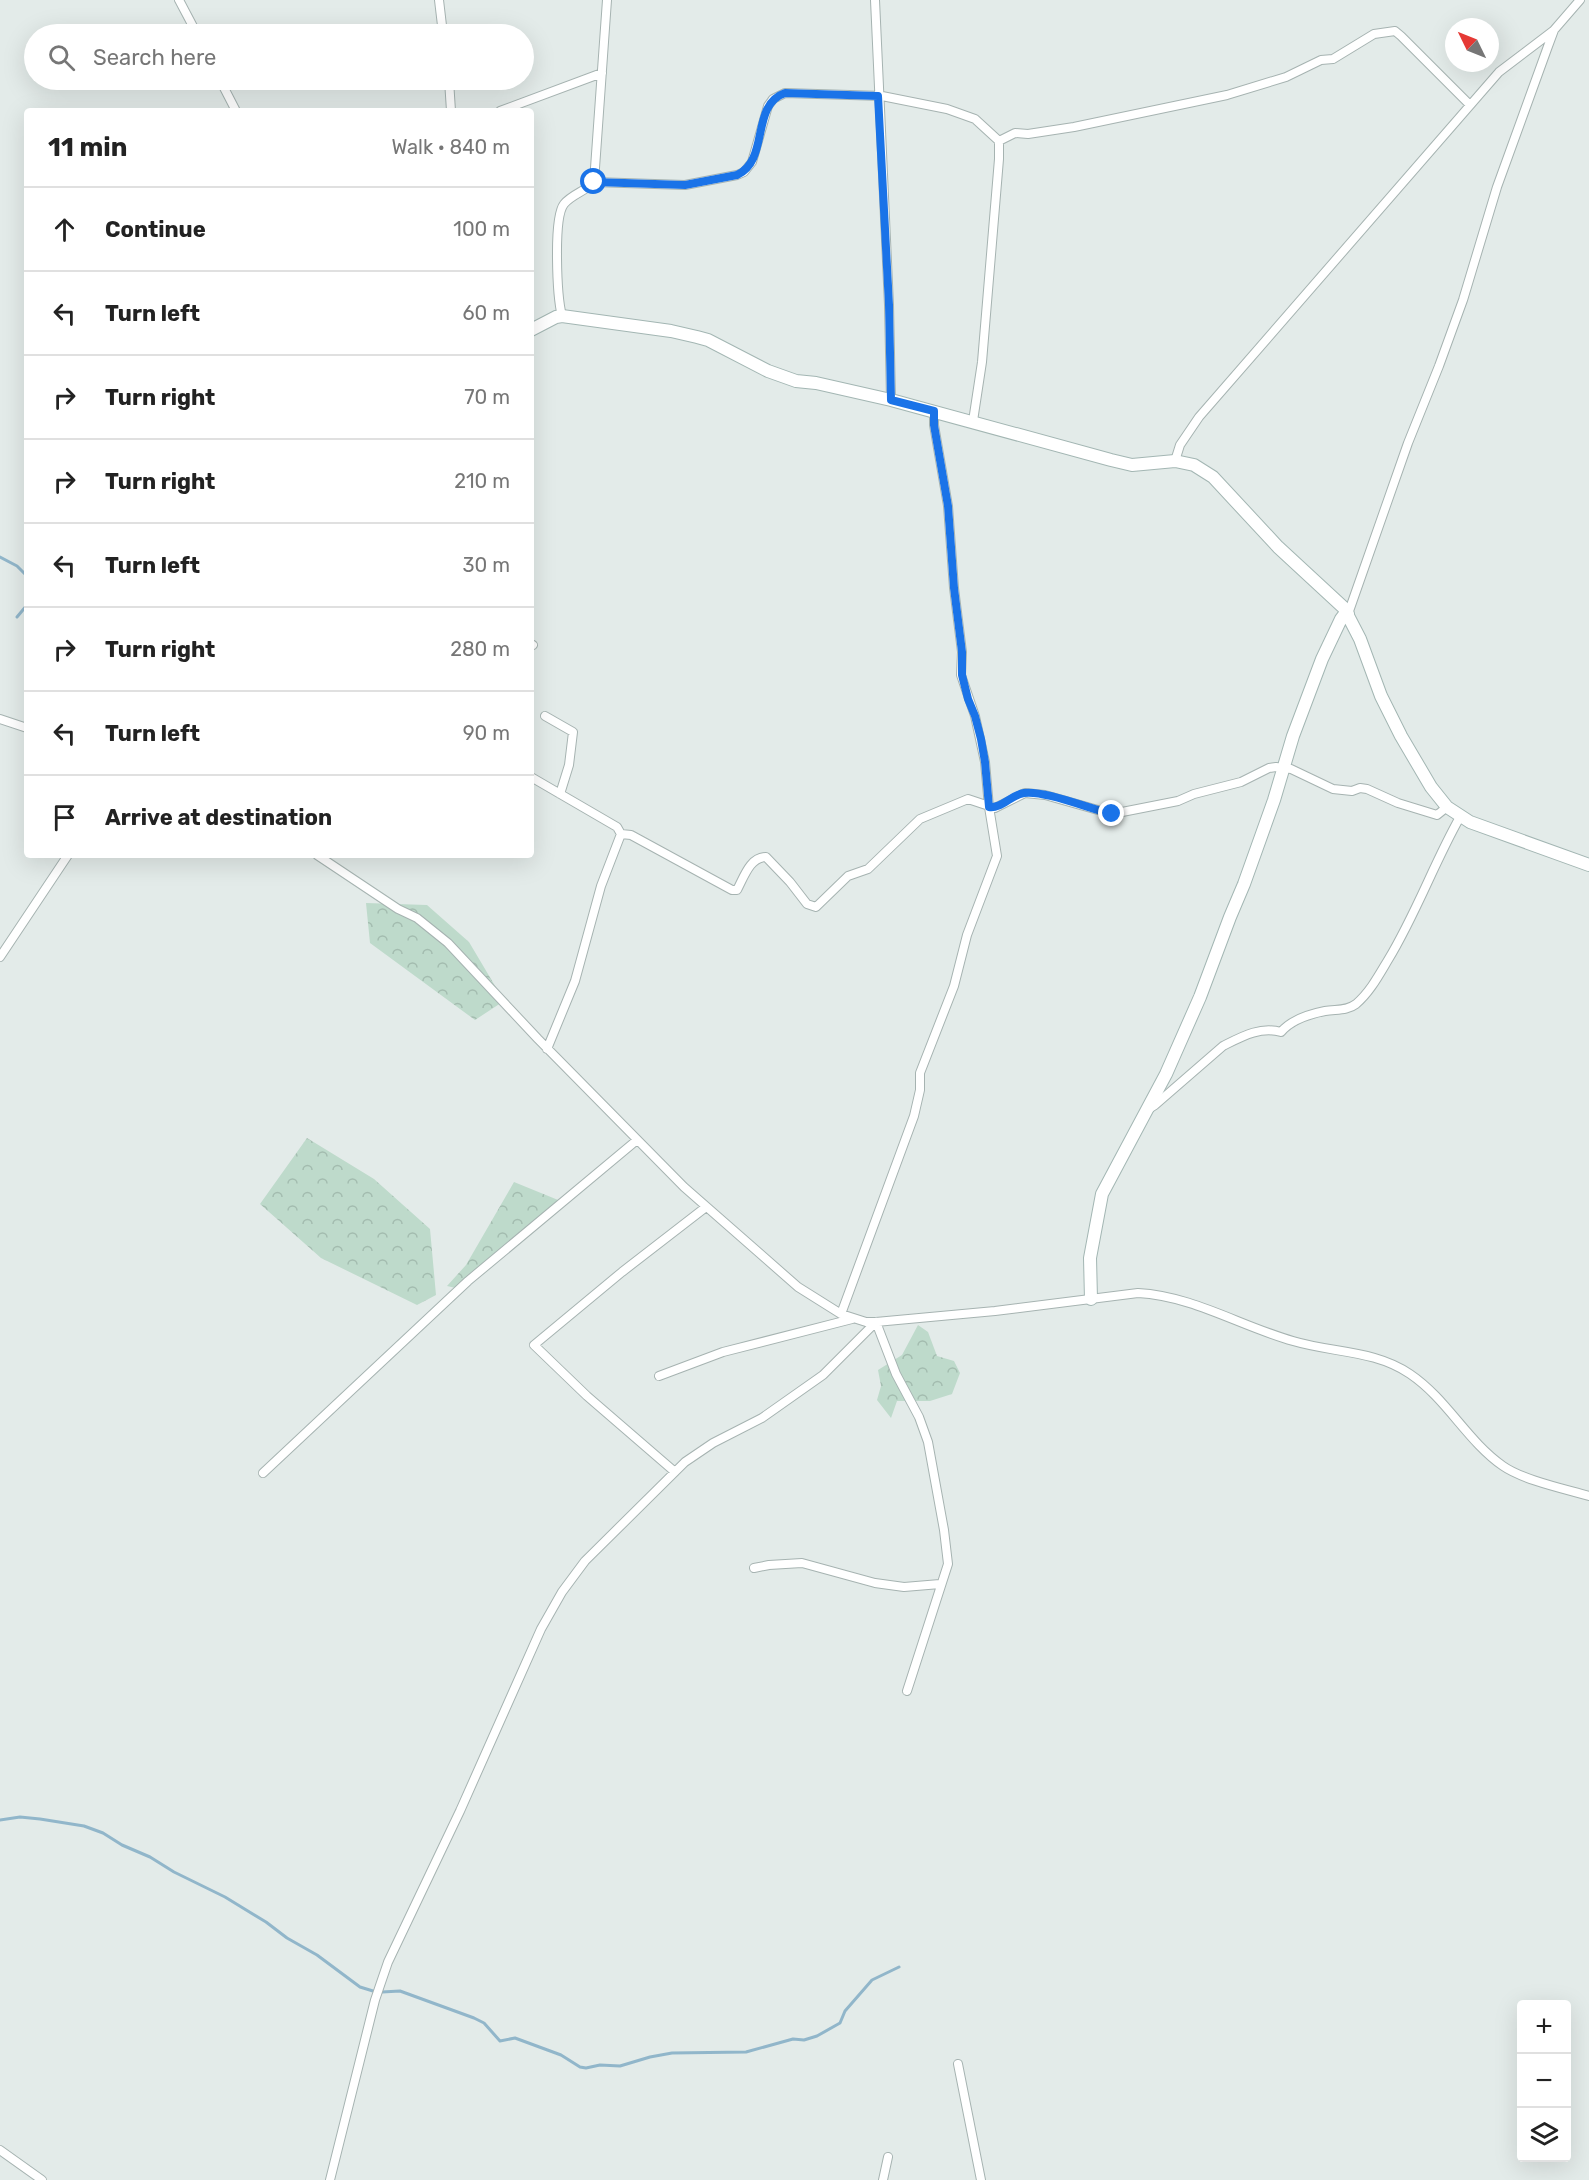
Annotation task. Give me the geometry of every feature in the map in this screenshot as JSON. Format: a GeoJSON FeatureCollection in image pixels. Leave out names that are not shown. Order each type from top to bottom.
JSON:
{"type":"FeatureCollection","features":[{"type":"Feature","properties":{"kind":"street"},"geometry":{"type":"LineString","coordinates":[[179,0],[192,24]]}},
{"type":"Feature","properties":{"kind":"street"},"geometry":{"type":"LineString","coordinates":[[439,0],[442,24]]}},
{"type":"Feature","properties":{"kind":"street"},"geometry":{"type":"LineString","coordinates":[[594,182],[607,0]]}},
{"type":"Feature","properties":{"kind":"street"},"geometry":{"type":"LineString","coordinates":[[875,0],[891,400]]}},
{"type":"Feature","properties":{"kind":"street"},"geometry":{"type":"LineString","coordinates":[[1175,460],[1180,445],[1199,417],[1498,72],[1554,30],[1580,0]]}},
{"type":"Feature","properties":{"kind":"street"},"geometry":{"type":"LineString","coordinates":[[1091,1299],[1090,1258],[1102,1194],[1166,1074],[1200,997],[1244,884],[1274,800],[1282,769],[1325,653],[1341,619],[1348,614],[1408,443],[1463,300],[1497,187],[1554,30]]}},
{"type":"Feature","properties":{"kind":"street"},"geometry":{"type":"LineString","coordinates":[[999,141],[1015,134],[1074,127],[1227,95],[1286,77],[1321,60],[1334,59],[1374,34],[1395,31],[1470,105]]}},
{"type":"Feature","properties":{"kind":"street"},"geometry":{"type":"LineString","coordinates":[[508,108],[602,73]]}},
{"type":"Feature","properties":{"kind":"street"},"geometry":{"type":"LineString","coordinates":[[225,90],[234,108]]}},
{"type":"Feature","properties":{"kind":"street"},"geometry":{"type":"LineString","coordinates":[[450,90],[451,108]]}},
{"type":"Feature","properties":{"kind":"street"},"geometry":{"type":"LineString","coordinates":[[562,316],[556,261],[563,205],[574,194],[594,182],[685,185],[744,172],[752,162],[768,106],[777,96],[785,93],[878,96],[956,112],[975,119],[999,141],[982,362],[973,421]]}},
{"type":"Feature","properties":{"kind":"street"},"geometry":{"type":"LineString","coordinates":[[534,329],[562,316],[671,331],[708,340],[780,376],[796,381],[816,383],[891,400],[1131,465],[1175,460],[1194,465],[1213,477],[1278,547],[1331,594],[1348,614],[1381,696],[1401,735],[1431,787],[1447,807],[1460,817],[1589,865]]}},
{"type":"Feature","properties":{"kind":"street"},"geometry":{"type":"LineString","coordinates":[[842,1314],[914,1116],[920,1090],[920,1073],[954,986],[967,935],[997,856],[981,739],[962,675],[962,652],[948,506],[934,425],[934,411]]}},
{"type":"Feature","properties":{"kind":"street"},"geometry":{"type":"LineString","coordinates":[[545,716],[573,732],[569,765],[560,794]]}},
{"type":"Feature","properties":{"kind":"street"},"geometry":{"type":"LineString","coordinates":[[0,719],[24,727]]}},
{"type":"Feature","properties":{"kind":"street"},"geometry":{"type":"LineString","coordinates":[[621,834],[631,835],[732,890],[737,890],[751,864],[760,857],[766,857],[807,904],[816,907],[848,876],[868,869],[920,819],[968,799],[995,808],[1025,793],[1045,795],[1112,814],[1178,801],[1241,782],[1269,768],[1291,769],[1333,789],[1352,791],[1360,788],[1367,789],[1398,803],[1437,815],[1447,807]]}},
{"type":"Feature","properties":{"kind":"street"},"geometry":{"type":"LineString","coordinates":[[534,779],[617,828],[621,834]]}},
{"type":"Feature","properties":{"kind":"street"},"geometry":{"type":"LineString","coordinates":[[1146,1110],[1230,1042],[1261,1030],[1281,1032],[1287,1025],[1298,1020],[1325,1011],[1347,1009],[1355,1005],[1378,976],[1401,939],[1421,893],[1460,817]]}},
{"type":"Feature","properties":{"kind":"street"},"geometry":{"type":"LineString","coordinates":[[547,1048],[575,981],[601,886],[621,834]]}},
{"type":"Feature","properties":{"kind":"street"},"geometry":{"type":"LineString","coordinates":[[0,957],[66,858]]}},
{"type":"Feature","properties":{"kind":"street"},"geometry":{"type":"LineString","coordinates":[[322,858],[434,930],[637,1140],[706,1207],[798,1287],[842,1314],[866,1322],[876,1322],[995,1311],[1138,1293],[1168,1296],[1196,1304],[1266,1333],[1296,1342],[1387,1361],[1423,1383],[1460,1422],[1477,1444],[1505,1468],[1532,1479],[1589,1496]]}},
{"type":"Feature","properties":{"kind":"street"},"geometry":{"type":"LineString","coordinates":[[262,1473],[301,1440],[468,1281],[637,1140]]}},
{"type":"Feature","properties":{"kind":"street"},"geometry":{"type":"LineString","coordinates":[[675,1472],[587,1396],[534,1345],[585,1301],[706,1207]]}},
{"type":"Feature","properties":{"kind":"street"},"geometry":{"type":"LineString","coordinates":[[659,1376],[723,1352],[855,1318]]}},
{"type":"Feature","properties":{"kind":"street"},"geometry":{"type":"LineString","coordinates":[[330,2180],[375,2000],[388,1962],[541,1629],[562,1592],[585,1561],[685,1462],[713,1443],[762,1418],[823,1375],[876,1322]]}},
{"type":"Feature","properties":{"kind":"street"},"geometry":{"type":"LineString","coordinates":[[876,1322],[896,1374],[919,1417],[928,1442],[948,1564],[907,1691]]}},
{"type":"Feature","properties":{"kind":"street"},"geometry":{"type":"LineString","coordinates":[[754,1568],[802,1563],[875,1583],[904,1587],[940,1584]]}},
{"type":"Feature","properties":{"kind":"street"},"geometry":{"type":"LineString","coordinates":[[958,2064],[981,2180]]}},
{"type":"Feature","properties":{"kind":"street"},"geometry":{"type":"LineString","coordinates":[[0,2150],[42,2180]]}},
{"type":"Feature","properties":{"kind":"street"},"geometry":{"type":"LineString","coordinates":[[883,2180],[888,2157]]}},
{"type":"Feature","properties":{"kind":"green space"},"geometry":{"type":"Polygon","coordinates":[[[366,903],[427,905],[469,942],[504,1001],[475,1020],[370,943],[366,903]]]}},
{"type":"Feature","properties":{"kind":"green space"},"geometry":{"type":"Polygon","coordinates":[[[307,1138],[374,1179],[430,1229],[436,1295],[417,1305],[321,1258],[260,1204],[307,1138]]]}},
{"type":"Feature","properties":{"kind":"green space"},"geometry":{"type":"Polygon","coordinates":[[[514,1182],[563,1202],[460,1289],[447,1286],[466,1265],[514,1182]]]}},
{"type":"Feature","properties":{"kind":"green space"},"geometry":{"type":"Polygon","coordinates":[[[918,1325],[928,1332],[937,1356],[954,1361],[960,1373],[952,1394],[930,1401],[897,1401],[891,1418],[877,1400],[881,1386],[878,1370],[902,1355],[918,1325]]]}},
{"type":"Feature","properties":{"kind":"waterway"},"geometry":{"type":"LineString","coordinates":[[0,557],[17,566],[24,573]]}},
{"type":"Feature","properties":{"kind":"waterway"},"geometry":{"type":"LineString","coordinates":[[17,617],[24,609]]}},
{"type":"Feature","properties":{"kind":"waterway"},"geometry":{"type":"LineString","coordinates":[[0,1820],[20,1817],[40,1819],[84,1826],[103,1833],[122,1845],[150,1857],[174,1872],[225,1897],[317,1955],[360,1987],[373,1991]]}},
{"type":"Feature","properties":{"kind":"waterway"},"geometry":{"type":"LineString","coordinates":[[382,1992],[400,1991],[474,2018],[484,2023],[500,2041],[515,2038],[561,2055],[580,2067],[586,2068],[600,2065],[620,2066],[672,2053],[746,2052],[793,2039],[804,2040],[817,2036],[840,2023],[845,2011],[872,1980],[899,1967]]}},
{"type":"Feature","properties":{"kind":"route"},"geometry":{"type":"LineString","coordinates":[[594,182],[685,185],[737,175],[749,168],[768,106],[777,96],[785,93],[878,96],[889,305],[891,400],[934,411],[939,459],[948,506],[954,588],[962,652],[962,675],[981,739],[989,807],[995,808],[1025,793],[1045,795],[1112,814]]}}]}
